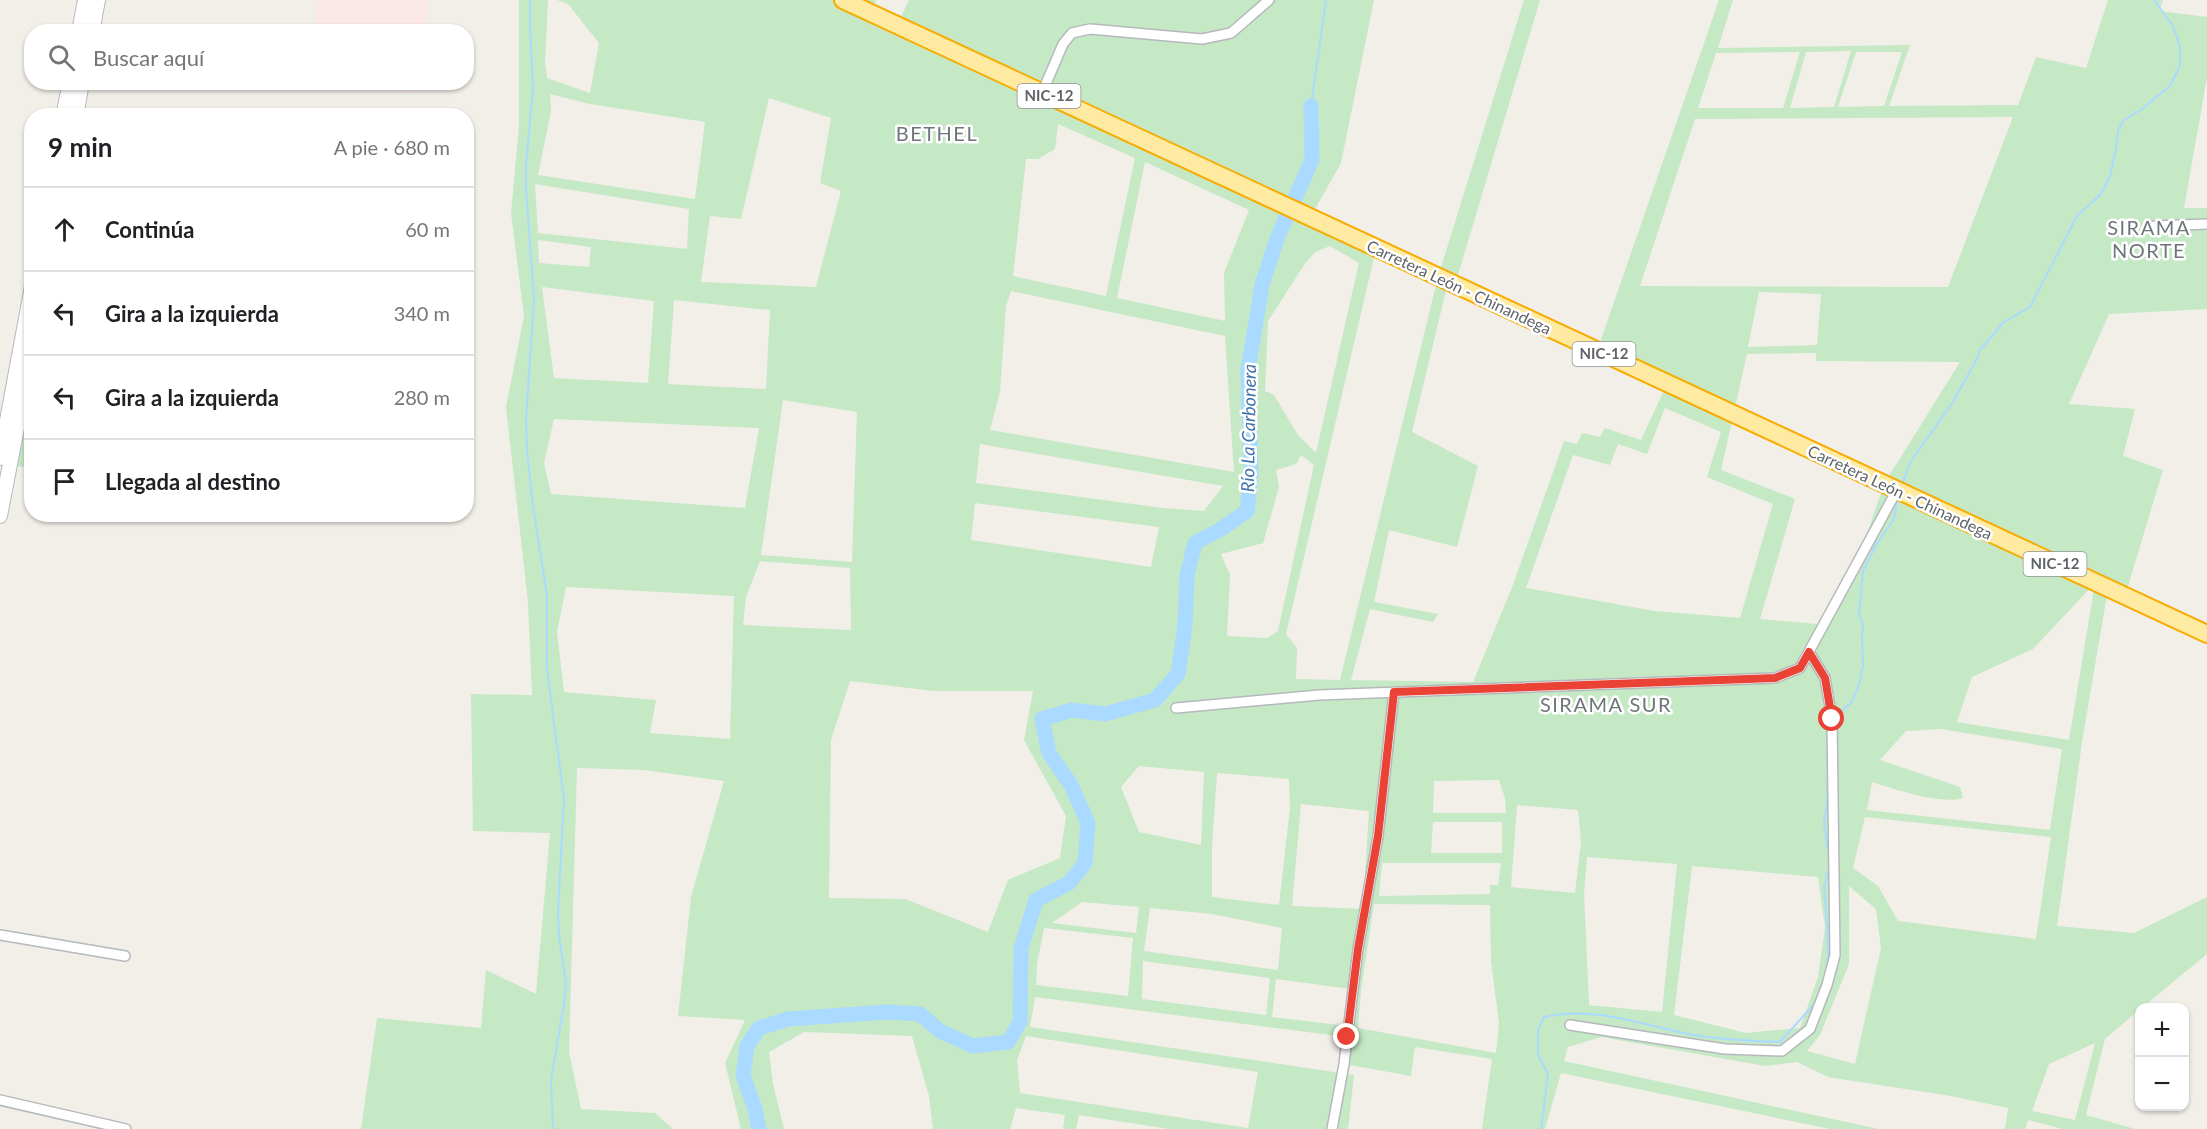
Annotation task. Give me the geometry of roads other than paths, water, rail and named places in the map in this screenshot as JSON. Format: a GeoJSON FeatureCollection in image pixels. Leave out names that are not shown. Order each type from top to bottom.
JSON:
{"type":"FeatureCollection","features":[{"type":"Feature","properties":{"kind":"highway","name":"Carretera León - Chinandega"},"geometry":{"type":"LineString","coordinates":[[843,0],[2207,634]]}},
{"type":"Feature","properties":{"kind":"main road"},"geometry":{"type":"LineString","coordinates":[[80,24],[85,0]]}},
{"type":"Feature","properties":{"kind":"main road"},"geometry":{"type":"LineString","coordinates":[[94,24],[98,0]]}},
{"type":"Feature","properties":{"kind":"main road"},"geometry":{"type":"LineString","coordinates":[[66,108],[72,92]]}},
{"type":"Feature","properties":{"kind":"main road"},"geometry":{"type":"LineString","coordinates":[[72,92],[75,108]]}},
{"type":"Feature","properties":{"kind":"main road"},"geometry":{"type":"LineString","coordinates":[[0,458],[24,329]]}},
{"type":"Feature","properties":{"kind":"main road"},"geometry":{"type":"LineString","coordinates":[[0,516],[24,392]]}},
{"type":"Feature","properties":{"kind":"street"},"geometry":{"type":"LineString","coordinates":[[1042,93],[1063,44],[1072,33],[1090,29],[1202,39],[1231,33],[1269,0]]}},
{"type":"Feature","properties":{"kind":"street"},"geometry":{"type":"LineString","coordinates":[[2154,226],[2207,224]]}},
{"type":"Feature","properties":{"kind":"street"},"geometry":{"type":"LineString","coordinates":[[1176,708],[1318,695],[1775,678],[1800,668],[1900,492]]}},
{"type":"Feature","properties":{"kind":"street"},"geometry":{"type":"LineString","coordinates":[[1570,1026],[1725,1048],[1782,1051],[1810,1029],[1827,985],[1835,955],[1832,719],[1825,678],[1809,652]]}},
{"type":"Feature","properties":{"kind":"street"},"geometry":{"type":"LineString","coordinates":[[1332,1129],[1344,1064],[1358,949],[1378,836],[1394,692]]}},
{"type":"Feature","properties":{"kind":"street"},"geometry":{"type":"LineString","coordinates":[[0,935],[125,956]]}},
{"type":"Feature","properties":{"kind":"street"},"geometry":{"type":"LineString","coordinates":[[0,1100],[126,1129]]}},
{"type":"Feature","properties":{"kind":"waterway"},"geometry":{"type":"LineString","coordinates":[[530,0],[533,87],[526,189],[534,299],[526,419],[527,451],[547,596],[547,669],[564,799],[558,912],[566,983],[551,1080],[553,1129]]}},
{"type":"Feature","properties":{"kind":"waterway","name":"Río La Carbonera"},"geometry":{"type":"LineString","coordinates":[[1311,106],[1326,0]]}},
{"type":"Feature","properties":{"kind":"waterway"},"geometry":{"type":"LineString","coordinates":[[1902,485],[1911,461],[1953,402],[1980,350],[2004,322],[2030,307],[2077,216],[2101,194],[2110,177],[2118,130],[2124,120],[2142,109],[2170,86],[2180,66],[2180,46],[2173,26],[2154,0]]}},
{"type":"Feature","properties":{"kind":"waterway","name":"Río La Carbonera"},"geometry":{"type":"LineString","coordinates":[[759,1129],[755,1109],[743,1075],[747,1046],[759,1028],[788,1019],[887,1012],[920,1014],[940,1031],[973,1046],[1008,1042],[1020,1022],[1021,948],[1036,900],[1069,883],[1085,863],[1088,823],[1071,785],[1049,753],[1042,719],[1072,710],[1105,714],[1155,700],[1178,674],[1185,626],[1187,575],[1195,543],[1247,511],[1251,473],[1248,370],[1262,285],[1278,236],[1312,160],[1311,106]]}},
{"type":"Feature","properties":{"kind":"waterway"},"geometry":{"type":"LineString","coordinates":[[1835,717],[1852,702],[1860,682],[1863,665],[1863,626],[1859,612],[1863,571],[1876,545],[1894,519],[1898,496]]}},
{"type":"Feature","properties":{"kind":"waterway"},"geometry":{"type":"LineString","coordinates":[[1826,974],[1828,956],[1824,887],[1830,864],[1824,823],[1828,760]]}},
{"type":"Feature","properties":{"kind":"waterway"},"geometry":{"type":"LineString","coordinates":[[1541,1129],[1548,1074],[1538,1055],[1538,1030],[1544,1017],[1581,1013],[1600,1015],[1704,1037],[1780,1042],[1816,1002]]}},
{"type":"Feature","properties":{"kind":"district","name":"BETHEL"},"geometry":{"type":"Point","coordinates":[937,134]}},
{"type":"Feature","properties":{"kind":"district","name":"SIRAMA NORTE"},"geometry":{"type":"Point","coordinates":[2149,240]}},
{"type":"Feature","properties":{"kind":"district","name":"SIRAMA SUR"},"geometry":{"type":"Point","coordinates":[1606,705]}}]}
